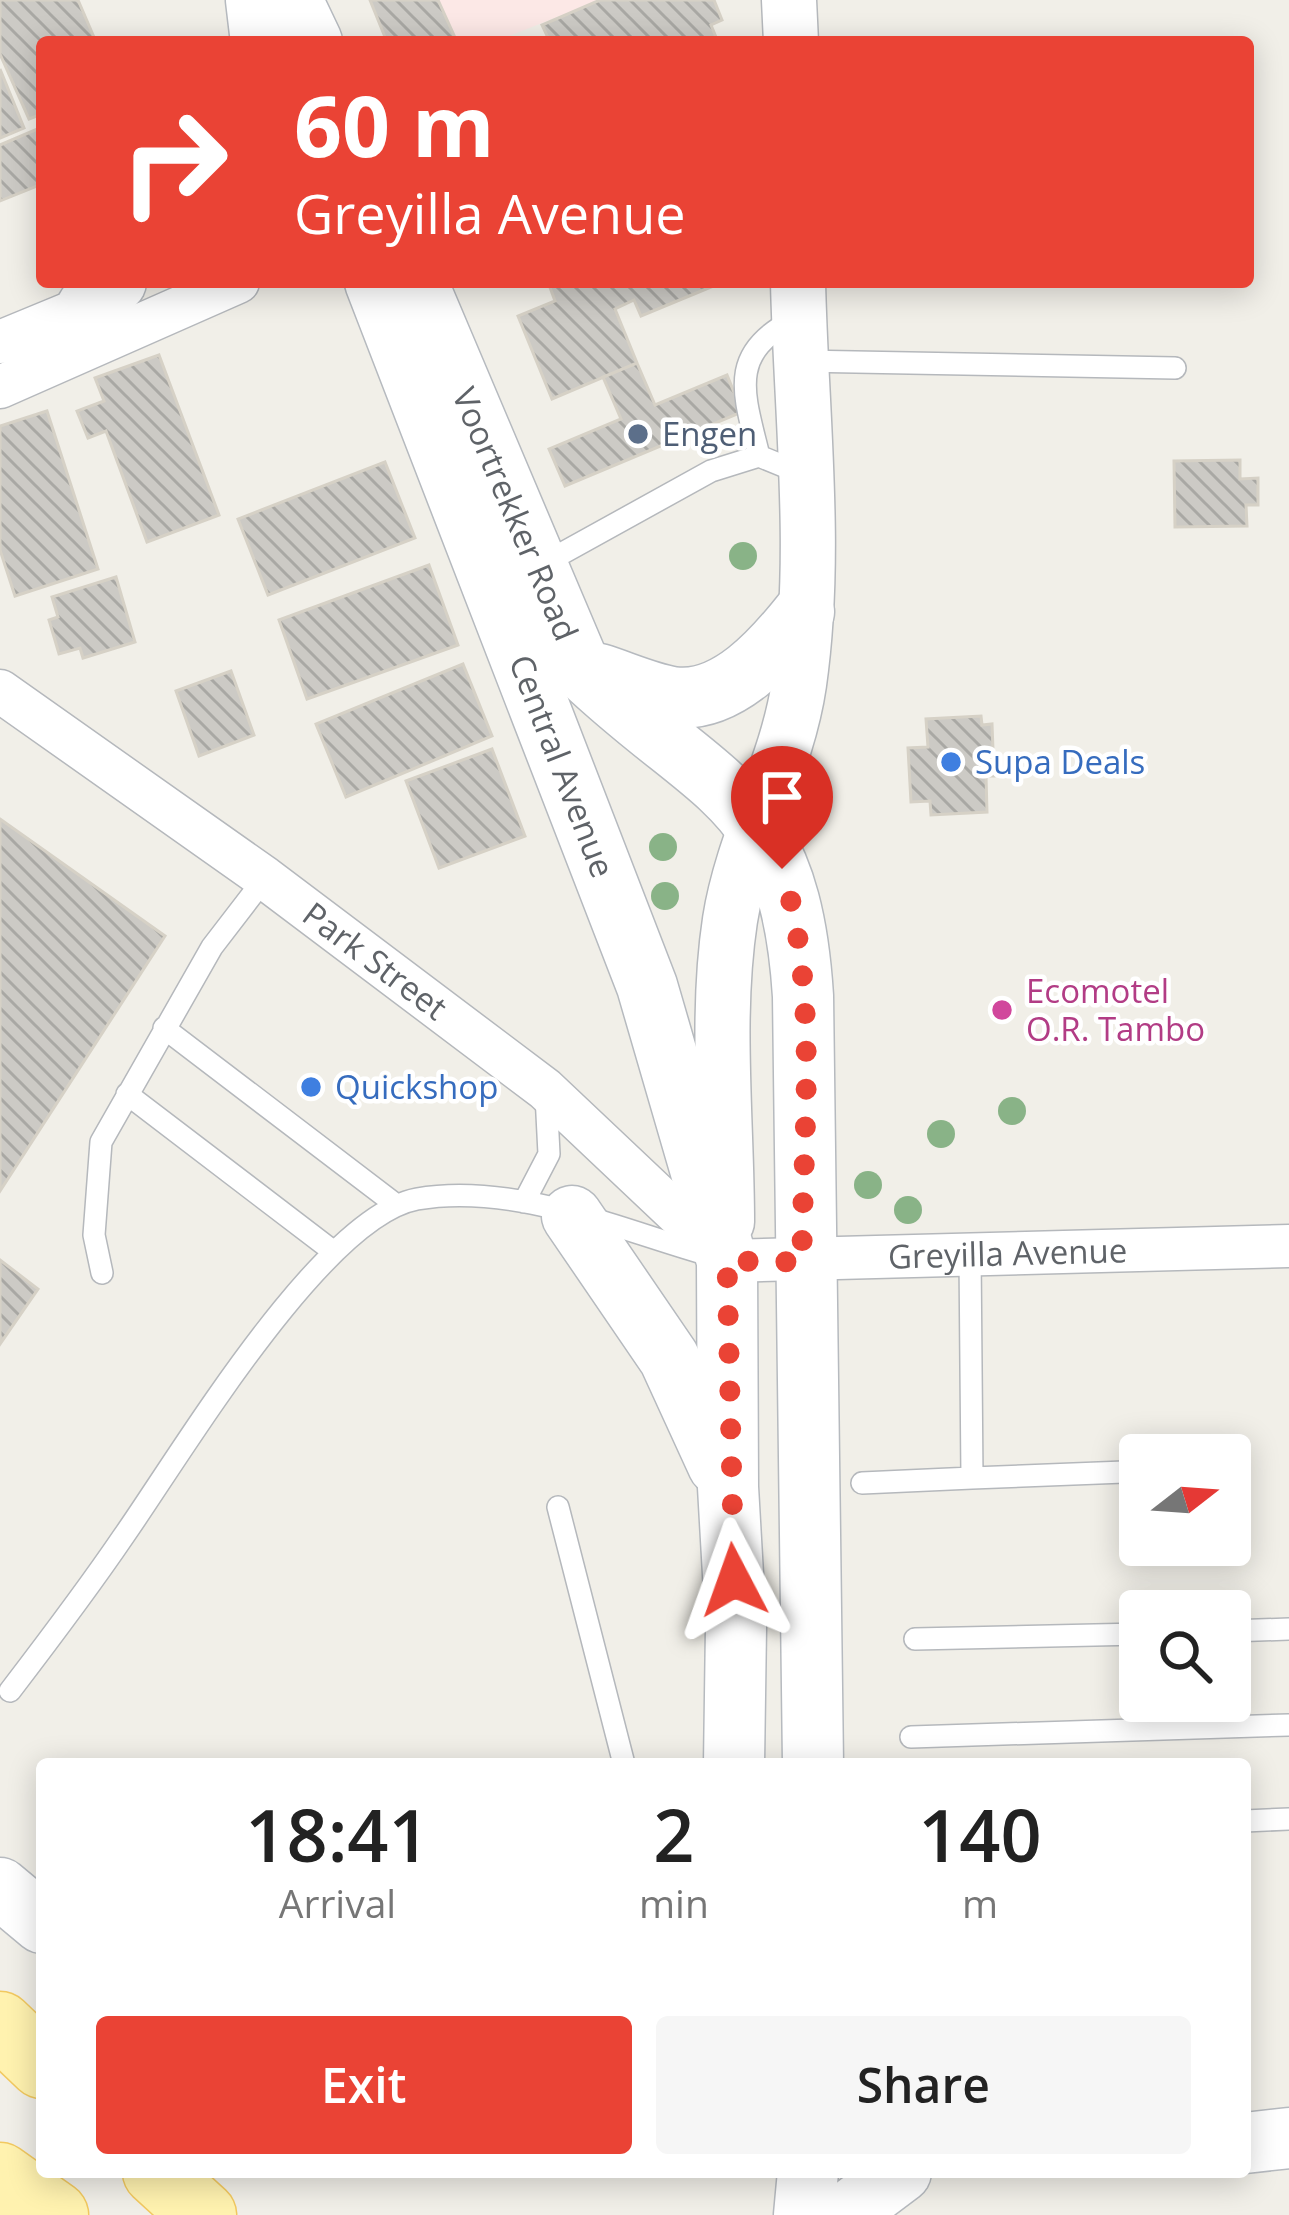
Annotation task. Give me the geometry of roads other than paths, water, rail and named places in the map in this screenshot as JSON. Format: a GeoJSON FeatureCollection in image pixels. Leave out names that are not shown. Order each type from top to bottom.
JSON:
{"type":"FeatureCollection","features":[{"type":"Feature","properties":{"kind":"main road"},"geometry":{"type":"LineString","coordinates":[[259,0],[262,36]]}},
{"type":"Feature","properties":{"kind":"main road"},"geometry":{"type":"LineString","coordinates":[[259,0],[275,36]]}},
{"type":"Feature","properties":{"kind":"main road"},"geometry":{"type":"LineString","coordinates":[[292,0],[309,36]]}},
{"type":"Feature","properties":{"kind":"main road","name":"Central Avenue"},"geometry":{"type":"LineString","coordinates":[[377,288],[647,986],[727,1261]]}},
{"type":"Feature","properties":{"kind":"main road","name":"Voortrekker Road"},"geometry":{"type":"LineString","coordinates":[[420,288],[581,669],[755,819],[789,889],[800,959],[813,1758]]}},
{"type":"Feature","properties":{"kind":"main road"},"geometry":{"type":"LineString","coordinates":[[581,669],[676,698],[706,692],[770,656],[804,612]]}},
{"type":"Feature","properties":{"kind":"main road"},"geometry":{"type":"LineString","coordinates":[[548,1209],[669,1358],[728,1487]]}},
{"type":"Feature","properties":{"kind":"main road"},"geometry":{"type":"LineString","coordinates":[[727,1261],[728,1487],[736,1627],[734,1758]]}},
{"type":"Feature","properties":{"kind":"main road"},"geometry":{"type":"LineString","coordinates":[[0,1888],[36,1918]]}},
{"type":"Feature","properties":{"kind":"main road"},"geometry":{"type":"LineString","coordinates":[[0,2025],[36,2059]]}},
{"type":"Feature","properties":{"kind":"main road"},"geometry":{"type":"LineString","coordinates":[[1251,2142],[1289,2138]]}},
{"type":"Feature","properties":{"kind":"main road"},"geometry":{"type":"LineString","coordinates":[[0,2176],[55,2215]]}},
{"type":"Feature","properties":{"kind":"main road"},"geometry":{"type":"LineString","coordinates":[[163,2178],[203,2215]]}},
{"type":"Feature","properties":{"kind":"main road"},"geometry":{"type":"LineString","coordinates":[[804,2215],[807,2178]]}},
{"type":"Feature","properties":{"kind":"main road"},"geometry":{"type":"LineString","coordinates":[[844,2215],[893,2178]]}},
{"type":"Feature","properties":{"kind":"street"},"geometry":{"type":"LineString","coordinates":[[789,0],[790,36]]}},
{"type":"Feature","properties":{"kind":"street"},"geometry":{"type":"LineString","coordinates":[[0,386],[224,288]]}},
{"type":"Feature","properties":{"kind":"street"},"geometry":{"type":"LineString","coordinates":[[0,342],[101,294]]}},
{"type":"Feature","properties":{"kind":"street"},"geometry":{"type":"LineString","coordinates":[[727,1261],[729,924],[755,819],[796,700],[804,612],[781,465],[799,320]]}},
{"type":"Feature","properties":{"kind":"street","name":"Park Street"},"geometry":{"type":"LineString","coordinates":[[0,691],[265,878],[545,1089],[727,1261]]}},
{"type":"Feature","properties":{"kind":"street","name":"Greyilla Avenue"},"geometry":{"type":"LineString","coordinates":[[727,1261],[1289,1246]]}},
{"type":"Feature","properties":{"kind":"lane"},"geometry":{"type":"LineString","coordinates":[[799,320],[1175,368]]}},
{"type":"Feature","properties":{"kind":"lane"},"geometry":{"type":"LineString","coordinates":[[537,567],[711,471],[781,465]]}},
{"type":"Feature","properties":{"kind":"lane"},"geometry":{"type":"LineString","coordinates":[[102,1273],[94,1235],[100,1142],[220,936],[265,878]]}},
{"type":"Feature","properties":{"kind":"lane"},"geometry":{"type":"LineString","coordinates":[[164,1028],[395,1204]]}},
{"type":"Feature","properties":{"kind":"lane"},"geometry":{"type":"LineString","coordinates":[[545,1089],[548,1209]]}},
{"type":"Feature","properties":{"kind":"lane"},"geometry":{"type":"LineString","coordinates":[[127,1094],[334,1252]]}},
{"type":"Feature","properties":{"kind":"lane"},"geometry":{"type":"LineString","coordinates":[[10,1691],[233,1376],[334,1252],[395,1204],[452,1195],[548,1209],[727,1261]]}},
{"type":"Feature","properties":{"kind":"lane"},"geometry":{"type":"LineString","coordinates":[[970,1254],[972,1478]]}},
{"type":"Feature","properties":{"kind":"lane"},"geometry":{"type":"LineString","coordinates":[[862,1483],[1119,1472]]}},
{"type":"Feature","properties":{"kind":"lane"},"geometry":{"type":"LineString","coordinates":[[557,1508],[622,1758]]}},
{"type":"Feature","properties":{"kind":"lane"},"geometry":{"type":"LineString","coordinates":[[1251,1630],[1289,1629]]}},
{"type":"Feature","properties":{"kind":"lane"},"geometry":{"type":"LineString","coordinates":[[915,1640],[1119,1635]]}},
{"type":"Feature","properties":{"kind":"lane"},"geometry":{"type":"LineString","coordinates":[[911,1737],[1289,1725]]}},
{"type":"Feature","properties":{"kind":"lane"},"geometry":{"type":"LineString","coordinates":[[1251,1821],[1289,1819]]}},
{"type":"Feature","properties":{"kind":"place","name":"Engen"},"geometry":{"type":"Point","coordinates":[638,434]}},
{"type":"Feature","properties":{"kind":"place","name":"Supa Deals"},"geometry":{"type":"Point","coordinates":[951,762]}},
{"type":"Feature","properties":{"kind":"place","name":"Ecomotel O.R. Tambo"},"geometry":{"type":"Point","coordinates":[1002,1010]}},
{"type":"Feature","properties":{"kind":"place","name":"Quickshop"},"geometry":{"type":"Point","coordinates":[311,1087]}}]}
